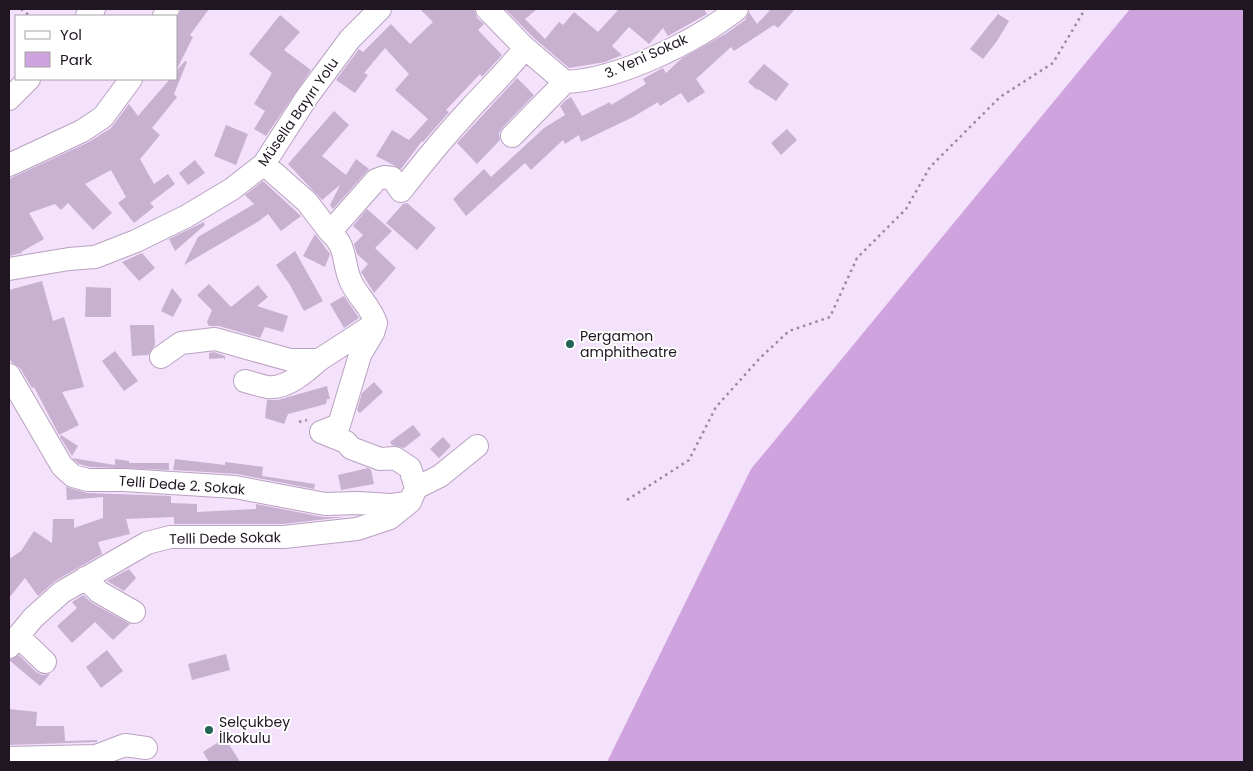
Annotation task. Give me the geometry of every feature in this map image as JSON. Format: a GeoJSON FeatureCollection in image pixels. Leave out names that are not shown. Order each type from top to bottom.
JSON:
{"type":"FeatureCollection","features":[{"type":"Feature","properties":{"kind":"street","name":"Müsella Bayırı Yolu"},"geometry":{"type":"LineString","coordinates":[[9,269],[69,259],[95,257],[136,241],[187,216],[232,189],[264,164],[307,97],[340,53],[380,9]]}},
{"type":"Feature","properties":{"kind":"street"},"geometry":{"type":"LineString","coordinates":[[487,9],[525,48],[565,82],[512,136]]}},
{"type":"Feature","properties":{"kind":"street","name":"3. Yeni Sokak"},"geometry":{"type":"LineString","coordinates":[[565,82],[586,81],[623,70],[665,52],[736,9]]}},
{"type":"Feature","properties":{"kind":"street"},"geometry":{"type":"LineString","coordinates":[[330,232],[376,180],[384,177],[392,178],[401,191],[429,155],[469,110],[501,78],[525,48]]}},
{"type":"Feature","properties":{"kind":"street"},"geometry":{"type":"LineString","coordinates":[[9,99],[28,80]]}},
{"type":"Feature","properties":{"kind":"street"},"geometry":{"type":"LineString","coordinates":[[9,166],[82,130],[102,116],[130,80]]}},
{"type":"Feature","properties":{"kind":"street"},"geometry":{"type":"LineString","coordinates":[[264,164],[307,202],[330,232],[340,241],[351,282],[372,310],[376,323],[373,334],[360,355],[339,425],[321,432],[346,442],[351,448],[380,459],[395,458],[410,468],[413,495],[477,446]]}},
{"type":"Feature","properties":{"kind":"street"},"geometry":{"type":"LineString","coordinates":[[246,381],[270,387],[282,385],[307,371],[319,360],[376,323]]}},
{"type":"Feature","properties":{"kind":"street"},"geometry":{"type":"LineString","coordinates":[[161,357],[180,343],[215,339],[290,360],[319,360]]}},
{"type":"Feature","properties":{"kind":"street","name":"Telli Dede 2. Sokak"},"geometry":{"type":"LineString","coordinates":[[9,375],[62,466],[73,476],[88,480],[124,480],[235,487],[326,504],[391,505],[413,495]]}},
{"type":"Feature","properties":{"kind":"street","name":"Telli Dede Sokak"},"geometry":{"type":"LineString","coordinates":[[13,641],[33,618],[62,592],[146,543],[170,537],[284,538],[357,529],[390,518],[413,495]]}},
{"type":"Feature","properties":{"kind":"street"},"geometry":{"type":"LineString","coordinates":[[85,578],[99,592],[134,612]]}},
{"type":"Feature","properties":{"kind":"street"},"geometry":{"type":"LineString","coordinates":[[13,641],[45,662]]}},
{"type":"Feature","properties":{"kind":"street"},"geometry":{"type":"LineString","coordinates":[[9,758],[96,756],[125,745],[146,748]]}},
{"type":"Feature","properties":{"kind":"path"},"geometry":{"type":"LineString","coordinates":[[627,500],[690,460],[716,407],[760,358],[789,331],[830,317],[857,258],[906,209],[930,167],[1000,97],[1053,63],[1085,9]]}},
{"type":"Feature","properties":{"kind":"green space"},"geometry":{"type":"Polygon","coordinates":[[[1130,9],[1244,9],[1244,762],[607,762],[751,469],[1130,9]]]}},
{"type":"Feature","properties":{"kind":"building"},"geometry":{"type":"Polygon","coordinates":[[[181,9],[209,9],[190,35],[193,37],[178,67],[178,16],[181,9]]]}},
{"type":"Feature","properties":{"kind":"building"},"geometry":{"type":"Polygon","coordinates":[[[420,9],[474,9],[477,18],[484,24],[478,30],[502,55],[482,77],[480,74],[446,110],[449,112],[422,141],[401,169],[376,156],[392,130],[409,140],[428,119],[395,90],[409,74],[385,48],[364,73],[368,75],[355,93],[336,80],[359,49],[363,52],[391,24],[410,44],[433,22],[420,9]]]}},
{"type":"Feature","properties":{"kind":"building"},"geometry":{"type":"Polygon","coordinates":[[[505,9],[537,9],[525,19],[545,39],[559,22],[563,25],[574,12],[598,32],[619,9],[704,9],[707,14],[668,36],[663,28],[649,44],[629,27],[612,46],[622,55],[605,62],[569,68],[534,38],[505,9]]]}},
{"type":"Feature","properties":{"kind":"building"},"geometry":{"type":"Polygon","coordinates":[[[771,9],[795,9],[778,28],[774,25],[734,51],[731,47],[696,79],[705,92],[688,103],[681,93],[660,106],[658,102],[633,117],[581,142],[579,135],[565,144],[563,140],[531,170],[525,163],[466,216],[453,199],[484,169],[491,177],[544,128],[565,115],[560,106],[571,97],[582,116],[610,102],[611,105],[646,84],[643,79],[663,68],[666,73],[681,59],[727,33],[745,20],[749,12],[757,24],[771,9]]]}},
{"type":"Feature","properties":{"kind":"building"},"geometry":{"type":"Polygon","coordinates":[[[998,14],[1009,21],[983,59],[970,49],[998,14]]]}},
{"type":"Feature","properties":{"kind":"building"},"geometry":{"type":"Polygon","coordinates":[[[280,15],[300,32],[284,50],[311,70],[266,136],[254,129],[265,111],[254,104],[272,73],[249,54],[280,15]]]}},
{"type":"Feature","properties":{"kind":"building"},"geometry":{"type":"Polygon","coordinates":[[[185,61],[187,62],[174,94],[177,97],[152,128],[160,135],[140,159],[154,184],[168,174],[175,184],[150,203],[154,207],[134,223],[118,203],[126,197],[111,170],[85,184],[112,213],[93,230],[68,203],[61,210],[55,204],[29,213],[44,239],[22,253],[9,256],[9,179],[89,142],[111,128],[129,104],[138,116],[169,80],[178,80],[178,69],[185,61]]]}},
{"type":"Feature","properties":{"kind":"building"},"geometry":{"type":"Polygon","coordinates":[[[764,64],[789,84],[776,101],[757,90],[748,82],[764,64]]]}},
{"type":"Feature","properties":{"kind":"building"},"geometry":{"type":"Polygon","coordinates":[[[517,78],[534,95],[503,127],[499,133],[500,140],[477,164],[457,143],[517,78]]]}},
{"type":"Feature","properties":{"kind":"building"},"geometry":{"type":"Polygon","coordinates":[[[334,111],[349,125],[322,156],[346,175],[356,159],[369,169],[333,209],[330,205],[340,185],[322,200],[288,164],[334,111]]]}},
{"type":"Feature","properties":{"kind":"building"},"geometry":{"type":"Polygon","coordinates":[[[226,125],[248,134],[236,165],[214,156],[226,125]]]}},
{"type":"Feature","properties":{"kind":"building"},"geometry":{"type":"Polygon","coordinates":[[[787,129],[797,140],[781,155],[771,143],[787,129]]]}},
{"type":"Feature","properties":{"kind":"building"},"geometry":{"type":"Polygon","coordinates":[[[195,160],[205,173],[188,185],[179,173],[195,160]]]}},
{"type":"Feature","properties":{"kind":"building"},"geometry":{"type":"Polygon","coordinates":[[[263,181],[301,216],[281,231],[268,214],[184,265],[198,237],[254,204],[245,195],[263,181]]]}},
{"type":"Feature","properties":{"kind":"building"},"geometry":{"type":"Polygon","coordinates":[[[407,203],[436,228],[417,250],[386,223],[403,204],[407,203]]]}},
{"type":"Feature","properties":{"kind":"building"},"geometry":{"type":"Polygon","coordinates":[[[367,209],[392,231],[375,248],[396,268],[374,293],[361,272],[368,264],[357,254],[354,244],[363,235],[353,226],[367,209]]]}},
{"type":"Feature","properties":{"kind":"building"},"geometry":{"type":"Polygon","coordinates":[[[204,222],[205,225],[175,251],[169,239],[204,222]]]}},
{"type":"Feature","properties":{"kind":"building"},"geometry":{"type":"Polygon","coordinates":[[[315,234],[330,254],[325,267],[303,256],[315,234]]]}},
{"type":"Feature","properties":{"kind":"building"},"geometry":{"type":"Polygon","coordinates":[[[295,251],[323,301],[304,311],[290,285],[276,265],[295,251]]]}},
{"type":"Feature","properties":{"kind":"building"},"geometry":{"type":"Polygon","coordinates":[[[142,253],[155,268],[139,281],[122,262],[142,253]]]}},
{"type":"Feature","properties":{"kind":"building"},"geometry":{"type":"Polygon","coordinates":[[[42,281],[53,321],[64,317],[84,387],[62,392],[79,425],[59,435],[34,387],[32,388],[20,368],[12,363],[9,357],[9,290],[42,281]]]}},
{"type":"Feature","properties":{"kind":"building"},"geometry":{"type":"Polygon","coordinates":[[[209,284],[231,307],[258,285],[268,297],[257,306],[288,316],[283,332],[265,327],[260,338],[219,326],[209,326],[207,322],[212,310],[197,295],[209,284]]]}},
{"type":"Feature","properties":{"kind":"building"},"geometry":{"type":"Polygon","coordinates":[[[86,287],[111,288],[111,317],[85,317],[86,287]]]}},
{"type":"Feature","properties":{"kind":"building"},"geometry":{"type":"Polygon","coordinates":[[[172,288],[182,300],[173,317],[161,311],[172,288]]]}},
{"type":"Feature","properties":{"kind":"building"},"geometry":{"type":"Polygon","coordinates":[[[344,296],[359,318],[344,328],[330,304],[344,296]]]}},
{"type":"Feature","properties":{"kind":"building"},"geometry":{"type":"Polygon","coordinates":[[[130,325],[154,325],[155,345],[148,355],[132,356],[130,325]]]}},
{"type":"Feature","properties":{"kind":"building"},"geometry":{"type":"Polygon","coordinates":[[[115,351],[138,381],[124,391],[102,361],[115,351]]]}},
{"type":"Feature","properties":{"kind":"building"},"geometry":{"type":"Polygon","coordinates":[[[214,352],[225,356],[225,361],[224,358],[209,359],[209,353],[214,352]]]}},
{"type":"Feature","properties":{"kind":"building"},"geometry":{"type":"Polygon","coordinates":[[[374,382],[383,392],[360,413],[357,410],[362,393],[374,382]]]}},
{"type":"Feature","properties":{"kind":"building"},"geometry":{"type":"Polygon","coordinates":[[[327,386],[330,399],[327,399],[326,404],[288,414],[284,424],[265,418],[267,400],[278,400],[327,386]]]}},
{"type":"Feature","properties":{"kind":"building"},"geometry":{"type":"Polygon","coordinates":[[[413,425],[421,435],[404,448],[392,445],[390,442],[413,425]]]}},
{"type":"Feature","properties":{"kind":"building"},"geometry":{"type":"Polygon","coordinates":[[[61,435],[78,446],[72,456],[60,437],[61,435]]]}},
{"type":"Feature","properties":{"kind":"building"},"geometry":{"type":"Polygon","coordinates":[[[443,437],[451,446],[439,458],[430,449],[443,437]]]}},
{"type":"Feature","properties":{"kind":"building"},"geometry":{"type":"Polygon","coordinates":[[[72,458],[115,465],[115,459],[129,461],[129,463],[169,463],[169,470],[90,467],[79,464],[72,458]]]}},
{"type":"Feature","properties":{"kind":"building"},"geometry":{"type":"Polygon","coordinates":[[[175,459],[225,465],[225,462],[263,467],[262,476],[315,484],[314,489],[237,474],[173,470],[175,459]]]}},
{"type":"Feature","properties":{"kind":"building"},"geometry":{"type":"Polygon","coordinates":[[[368,468],[371,470],[374,484],[341,490],[338,475],[368,468]]]}},
{"type":"Feature","properties":{"kind":"building"},"geometry":{"type":"Polygon","coordinates":[[[66,487],[88,493],[171,496],[171,503],[197,504],[197,512],[256,509],[256,504],[323,517],[345,517],[283,524],[174,524],[174,517],[126,519],[130,534],[98,542],[102,554],[55,581],[38,596],[25,578],[9,598],[9,559],[21,551],[34,531],[52,543],[53,519],[74,519],[74,528],[103,518],[103,497],[67,500],[66,487]]]}},
{"type":"Feature","properties":{"kind":"building"},"geometry":{"type":"Polygon","coordinates":[[[129,569],[136,578],[124,591],[107,581],[129,569]]]}},
{"type":"Feature","properties":{"kind":"building"},"geometry":{"type":"Polygon","coordinates":[[[83,595],[92,603],[130,624],[113,640],[95,622],[72,643],[57,626],[77,608],[72,602],[83,595]]]}},
{"type":"Feature","properties":{"kind":"building"},"geometry":{"type":"Polygon","coordinates":[[[107,650],[123,671],[101,688],[86,667],[107,650]]]}},
{"type":"Feature","properties":{"kind":"building"},"geometry":{"type":"Polygon","coordinates":[[[226,654],[230,670],[192,680],[188,664],[226,654]]]}},
{"type":"Feature","properties":{"kind":"building"},"geometry":{"type":"Polygon","coordinates":[[[19,655],[36,672],[42,675],[50,674],[40,686],[9,660],[19,655]]]}},
{"type":"Feature","properties":{"kind":"building"},"geometry":{"type":"Polygon","coordinates":[[[9,709],[37,712],[36,726],[64,726],[65,741],[97,740],[97,742],[9,745],[9,709]]]}},
{"type":"Feature","properties":{"kind":"building","name":"Selçukbey İlkokulu"},"geometry":{"type":"Polygon","coordinates":[[[225,738],[240,762],[209,762],[203,752],[225,738]]]}},
{"type":"Feature","properties":{"kind":"place","name":"Pergamon amphitheatre"},"geometry":{"type":"Point","coordinates":[570,344]}},
{"type":"Feature","properties":{"kind":"place","name":"Selçukbey İlkokulu"},"geometry":{"type":"Point","coordinates":[209,730]}}]}
